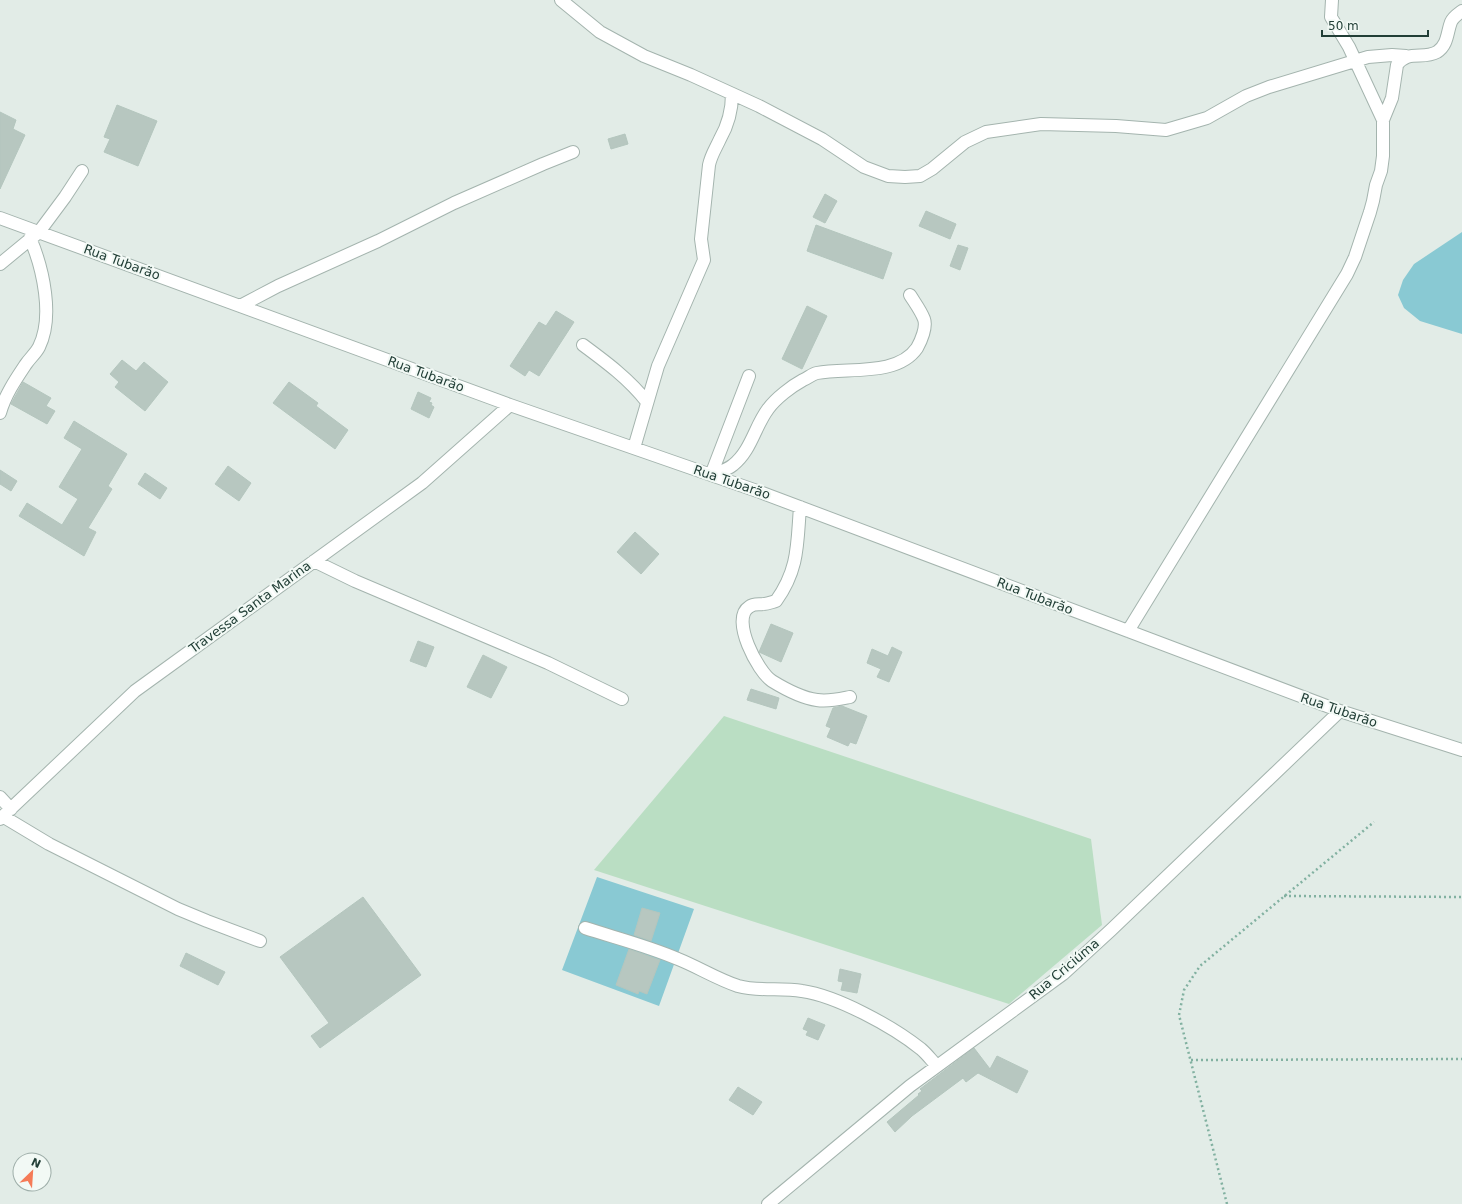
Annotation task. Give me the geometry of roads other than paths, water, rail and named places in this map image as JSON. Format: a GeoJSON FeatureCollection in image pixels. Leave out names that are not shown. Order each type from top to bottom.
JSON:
{"type":"FeatureCollection","features":[{"type":"Feature","properties":{"kind":"street"},"geometry":{"type":"LineString","coordinates":[[561,0],[600,32],[644,56],[691,75],[804,129],[864,167],[888,176],[905,177],[920,176],[932,169],[965,142],[986,132],[1041,124],[1116,126],[1166,130],[1207,118],[1246,96],[1269,87],[1355,62],[1378,56],[1406,56],[1436,52],[1441,48],[1448,37],[1451,22],[1462,11]]}},
{"type":"Feature","properties":{"kind":"street"},"geometry":{"type":"LineString","coordinates":[[1128,631],[1347,274],[1355,257],[1372,207],[1376,185],[1381,171],[1383,156],[1383,120],[1349,47],[1330,17],[1332,0]]}},
{"type":"Feature","properties":{"kind":"street"},"geometry":{"type":"LineString","coordinates":[[1383,120],[1392,98],[1397,65],[1400,60],[1406,56]]}},
{"type":"Feature","properties":{"kind":"street"},"geometry":{"type":"LineString","coordinates":[[634,448],[658,366],[704,260],[701,239],[709,165],[712,153],[721,138],[729,118],[732,94]]}},
{"type":"Feature","properties":{"kind":"street"},"geometry":{"type":"LineString","coordinates":[[240,306],[278,286],[378,241],[454,203],[573,152]]}},
{"type":"Feature","properties":{"kind":"street"},"geometry":{"type":"LineString","coordinates":[[0,264],[34,235],[65,197],[82,171]]}},
{"type":"Feature","properties":{"kind":"street","name":"Rua Tubarão"},"geometry":{"type":"LineString","coordinates":[[0,218],[34,235],[240,306],[510,405],[800,507],[1340,711],[1462,750]]}},
{"type":"Feature","properties":{"kind":"street"},"geometry":{"type":"LineString","coordinates":[[0,413],[9,392],[39,347],[44,334],[46,308],[42,278],[35,250],[34,235]]}},
{"type":"Feature","properties":{"kind":"street"},"geometry":{"type":"LineString","coordinates":[[711,475],[726,469],[742,456],[769,407],[801,381],[816,373],[853,371],[888,366],[907,358],[917,348],[923,334],[925,320],[910,295]]}},
{"type":"Feature","properties":{"kind":"street"},"geometry":{"type":"LineString","coordinates":[[583,345],[626,378],[647,402]]}},
{"type":"Feature","properties":{"kind":"street"},"geometry":{"type":"LineString","coordinates":[[711,475],[749,376]]}},
{"type":"Feature","properties":{"kind":"street","name":"Travessa Santa Marina"},"geometry":{"type":"LineString","coordinates":[[5,815],[135,691],[422,483],[510,405]]}},
{"type":"Feature","properties":{"kind":"street"},"geometry":{"type":"LineString","coordinates":[[800,507],[794,565],[789,580],[776,601],[764,604],[755,604],[749,607],[744,614],[743,628],[758,667],[771,680],[801,695],[817,700],[835,700],[850,697]]}},
{"type":"Feature","properties":{"kind":"street"},"geometry":{"type":"LineString","coordinates":[[314,561],[355,581],[541,660],[622,699]]}},
{"type":"Feature","properties":{"kind":"street","name":"Rua Criciúma"},"geometry":{"type":"LineString","coordinates":[[768,1204],[910,1086],[1063,974],[1340,711]]}},
{"type":"Feature","properties":{"kind":"street"},"geometry":{"type":"LineString","coordinates":[[0,797],[5,815],[48,844],[178,909],[260,942]]}},
{"type":"Feature","properties":{"kind":"street"},"geometry":{"type":"LineString","coordinates":[[585,928],[676,958],[726,982],[741,987],[801,990],[824,996],[873,1019],[902,1036],[922,1049],[937,1066]]}},
{"type":"Feature","properties":{"kind":"water"},"geometry":{"type":"Polygon","coordinates":[[[1462,232],[1462,334],[1420,321],[1404,308],[1398,295],[1403,280],[1414,264],[1462,232]]]}},
{"type":"Feature","properties":{"kind":"water"},"geometry":{"type":"Polygon","coordinates":[[[597,877],[694,909],[659,1006],[562,970],[597,877]]]}}]}
